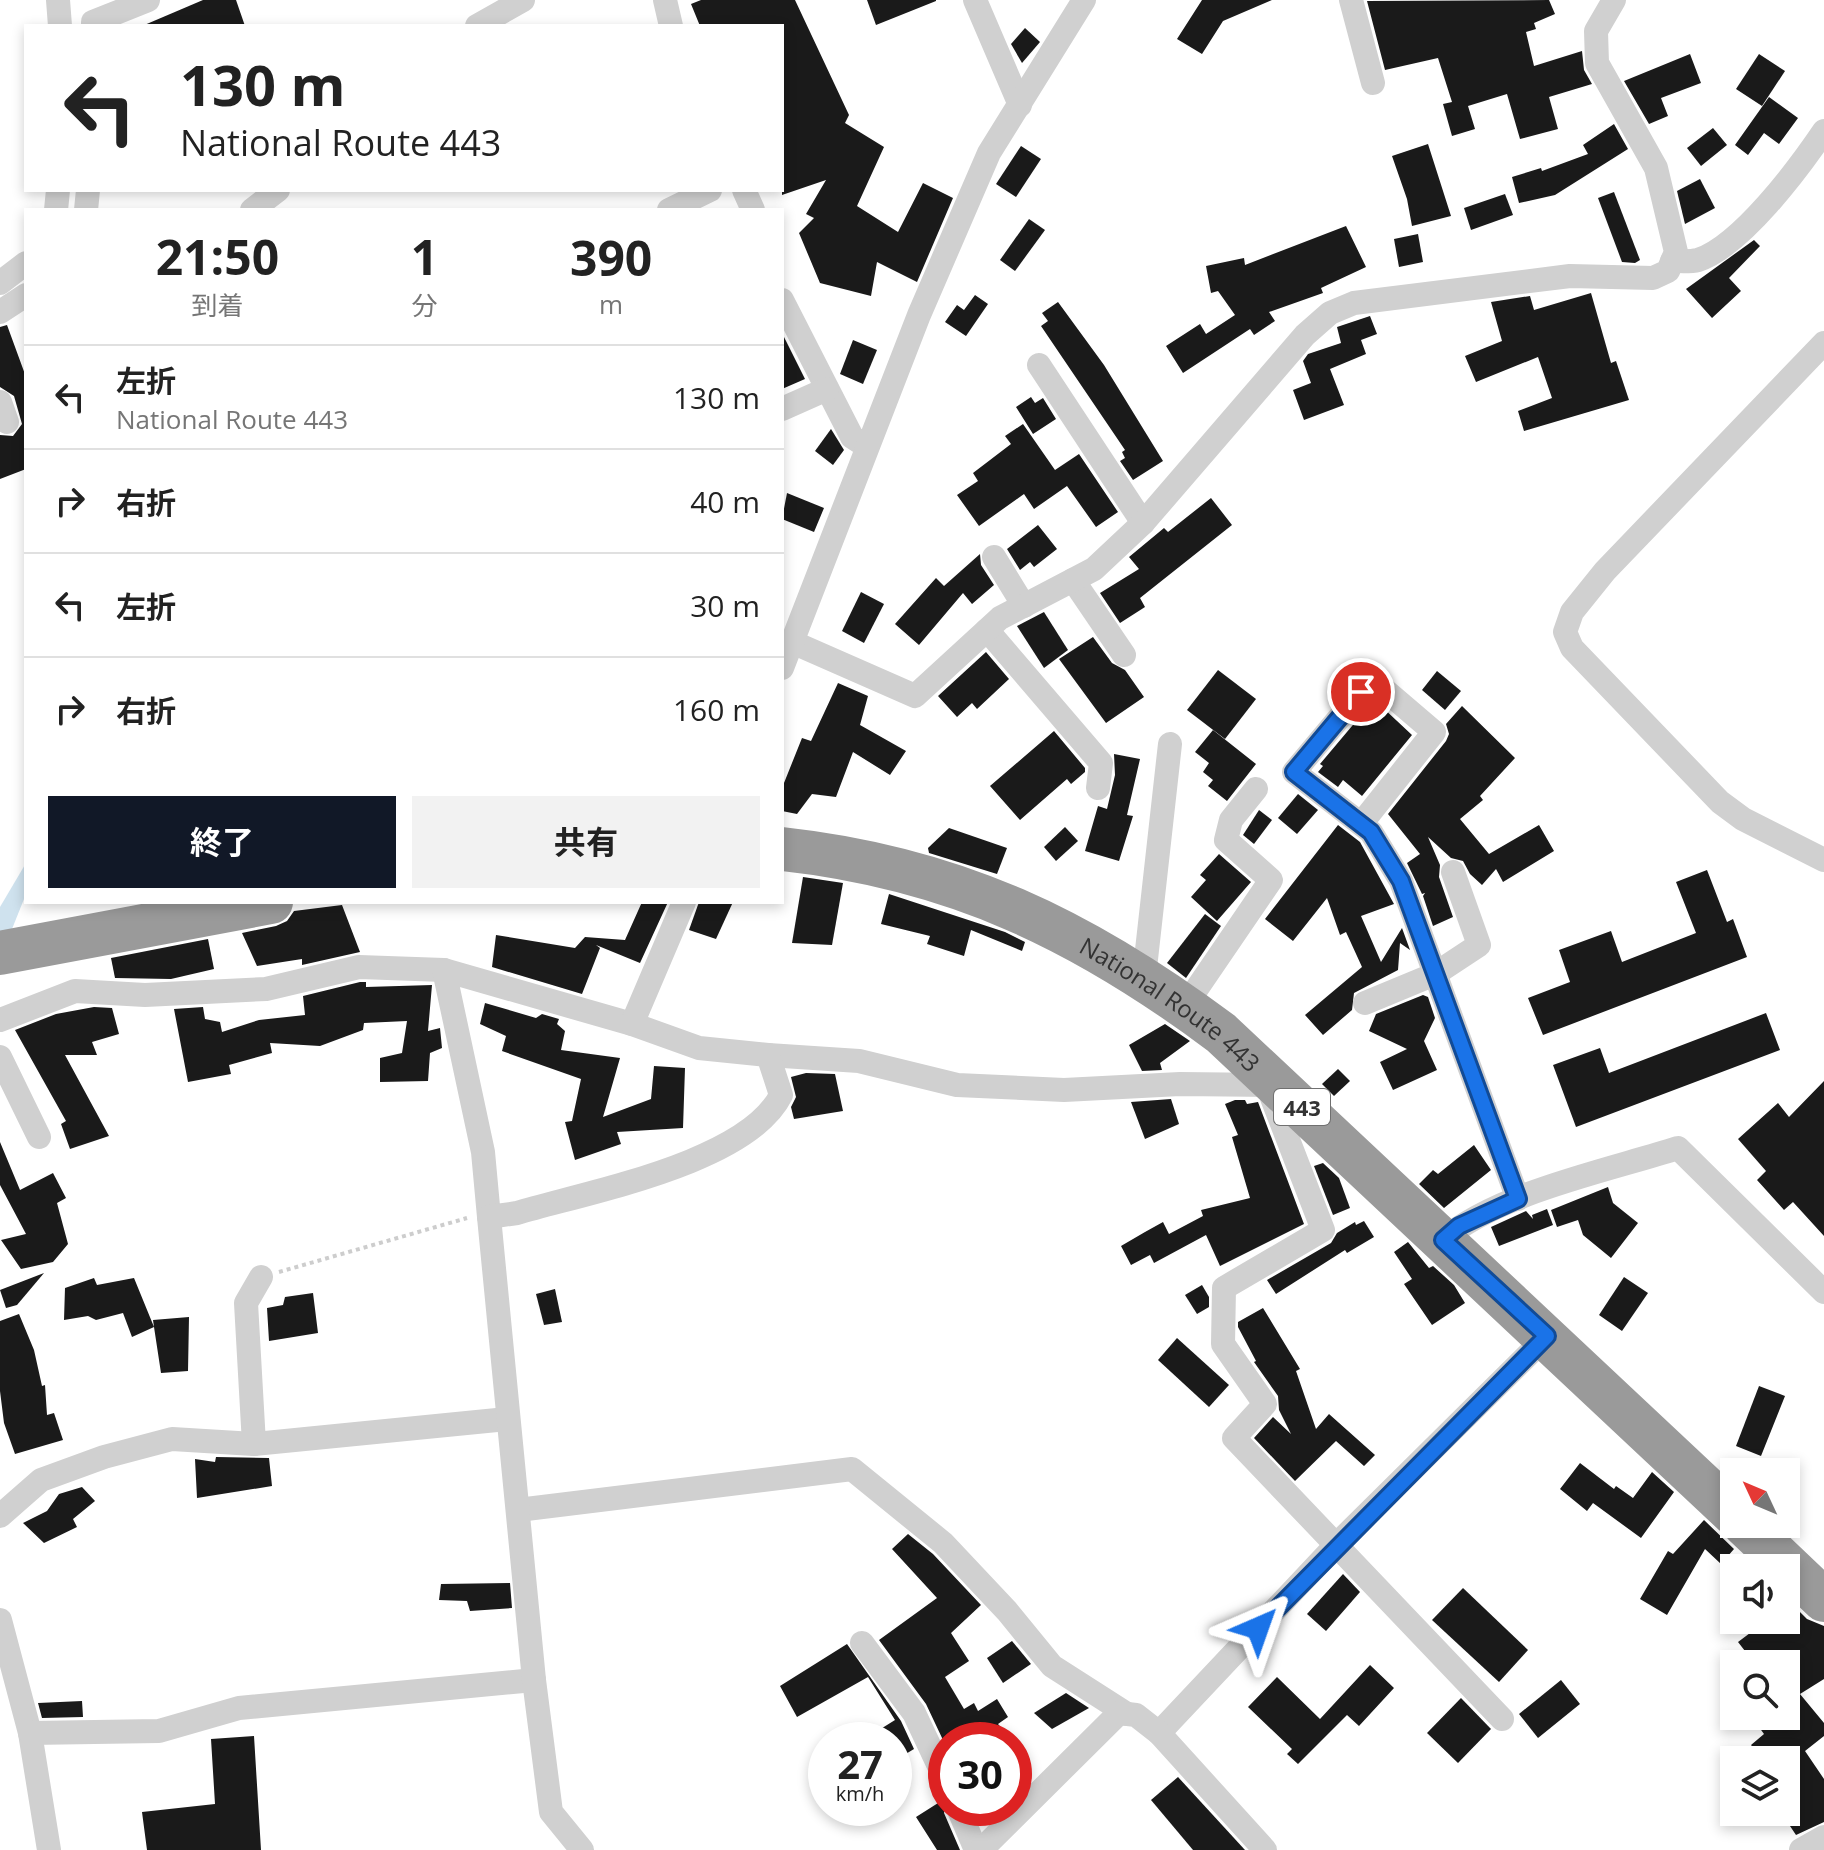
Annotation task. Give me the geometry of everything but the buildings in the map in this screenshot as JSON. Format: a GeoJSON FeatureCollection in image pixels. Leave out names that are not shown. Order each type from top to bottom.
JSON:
{"type":"FeatureCollection","features":[{"type":"Feature","properties":{"kind":"highway","name":"National Route 443"},"geometry":{"type":"LineString","coordinates":[[784,849],[829,854],[910,871],[999,900],[1079,938],[1144,977],[1221,1033],[1720,1501]]}},
{"type":"Feature","properties":{"kind":"highway"},"geometry":{"type":"LineString","coordinates":[[0,953],[260,904]]}},
{"type":"Feature","properties":{"kind":"highway"},"geometry":{"type":"LineString","coordinates":[[1759,1538],[1824,1600]]}},
{"type":"Feature","properties":{"kind":"street"},"geometry":{"type":"LineString","coordinates":[[58,0],[60,24]]}},
{"type":"Feature","properties":{"kind":"street"},"geometry":{"type":"LineString","coordinates":[[93,24],[148,0]]}},
{"type":"Feature","properties":{"kind":"street"},"geometry":{"type":"LineString","coordinates":[[481,24],[523,0]]}},
{"type":"Feature","properties":{"kind":"street"},"geometry":{"type":"LineString","coordinates":[[665,0],[671,24]]}},
{"type":"Feature","properties":{"kind":"street"},"geometry":{"type":"LineString","coordinates":[[975,0],[1020,105]]}},
{"type":"Feature","properties":{"kind":"street"},"geometry":{"type":"LineString","coordinates":[[784,663],[866,446],[989,153],[1084,0]]}},
{"type":"Feature","properties":{"kind":"street"},"geometry":{"type":"LineString","coordinates":[[1351,0],[1373,83]]}},
{"type":"Feature","properties":{"kind":"street"},"geometry":{"type":"LineString","coordinates":[[792,642],[915,696],[987,630],[1024,606],[1094,569],[1143,523],[1305,335],[1330,313],[1354,303],[1570,276],[1653,278],[1668,271],[1676,252],[1656,168],[1597,63],[1596,31],[1614,0]]}},
{"type":"Feature","properties":{"kind":"street"},"geometry":{"type":"LineString","coordinates":[[1672,261],[1697,260],[1721,246],[1786,188],[1824,131]]}},
{"type":"Feature","properties":{"kind":"street"},"geometry":{"type":"LineString","coordinates":[[255,208],[275,192]]}},
{"type":"Feature","properties":{"kind":"street"},"geometry":{"type":"LineString","coordinates":[[673,208],[706,192]]}},
{"type":"Feature","properties":{"kind":"street"},"geometry":{"type":"LineString","coordinates":[[0,283],[24,265]]}},
{"type":"Feature","properties":{"kind":"street"},"geometry":{"type":"LineString","coordinates":[[0,312],[24,296]]}},
{"type":"Feature","properties":{"kind":"street"},"geometry":{"type":"LineString","coordinates":[[784,304],[852,437],[866,446]]}},
{"type":"Feature","properties":{"kind":"street"},"geometry":{"type":"LineString","coordinates":[[1824,343],[1605,571],[1572,612],[1565,632],[1572,648],[1720,802],[1743,819],[1824,860]]}},
{"type":"Feature","properties":{"kind":"street"},"geometry":{"type":"LineString","coordinates":[[1039,365],[1143,523]]}},
{"type":"Feature","properties":{"kind":"street"},"geometry":{"type":"LineString","coordinates":[[784,408],[827,389]]}},
{"type":"Feature","properties":{"kind":"street"},"geometry":{"type":"LineString","coordinates":[[994,557],[1024,606]]}},
{"type":"Feature","properties":{"kind":"street"},"geometry":{"type":"LineString","coordinates":[[1073,580],[1124,655]]}},
{"type":"Feature","properties":{"kind":"street"},"geometry":{"type":"LineString","coordinates":[[987,630],[1101,763],[1098,788]]}},
{"type":"Feature","properties":{"kind":"street"},"geometry":{"type":"LineString","coordinates":[[1361,824],[1434,732],[1386,691],[1361,692],[1294,772],[1371,832],[1401,881],[1518,1199]]}},
{"type":"Feature","properties":{"kind":"street"},"geometry":{"type":"LineString","coordinates":[[1144,977],[1170,744]]}},
{"type":"Feature","properties":{"kind":"street"},"geometry":{"type":"LineString","coordinates":[[1185,1006],[1271,880],[1226,840],[1231,820],[1256,789]]}},
{"type":"Feature","properties":{"kind":"street"},"geometry":{"type":"LineString","coordinates":[[1365,1003],[1435,974],[1479,945],[1453,872]]}},
{"type":"Feature","properties":{"kind":"street"},"geometry":{"type":"LineString","coordinates":[[632,1024],[683,904]]}},
{"type":"Feature","properties":{"kind":"street"},"geometry":{"type":"LineString","coordinates":[[0,1020],[75,991],[145,995],[252,990],[359,967],[444,970],[632,1024],[699,1048],[859,1061],[957,1085],[1064,1090],[1180,1084],[1278,1085],[1272,1098],[1323,1230],[1224,1288],[1227,1312],[1223,1344],[1265,1404],[1234,1438],[1502,1719]]}},
{"type":"Feature","properties":{"kind":"street"},"geometry":{"type":"LineString","coordinates":[[444,970],[483,1152],[507,1419],[551,1812],[582,1850]]}},
{"type":"Feature","properties":{"kind":"street"},"geometry":{"type":"LineString","coordinates":[[489,1217],[517,1213],[687,1163],[738,1140],[772,1113],[781,1095],[768,1055]]}},
{"type":"Feature","properties":{"kind":"street"},"geometry":{"type":"LineString","coordinates":[[0,1057],[39,1137]]}},
{"type":"Feature","properties":{"kind":"street"},"geometry":{"type":"LineString","coordinates":[[1443,1240],[1459,1226],[1518,1199],[1678,1148],[1824,1292]]}},
{"type":"Feature","properties":{"kind":"street"},"geometry":{"type":"LineString","coordinates":[[254,1444],[246,1303],[261,1277]]}},
{"type":"Feature","properties":{"kind":"street"},"geometry":{"type":"LineString","coordinates":[[1159,1733],[1337,1544],[1547,1336]]}},
{"type":"Feature","properties":{"kind":"street"},"geometry":{"type":"LineString","coordinates":[[0,1516],[41,1480],[104,1457],[172,1439],[254,1444],[507,1419]]}},
{"type":"Feature","properties":{"kind":"street"},"geometry":{"type":"LineString","coordinates":[[518,1510],[852,1469],[943,1543],[1007,1611],[1052,1666],[1127,1714]]}},
{"type":"Feature","properties":{"kind":"street"},"geometry":{"type":"LineString","coordinates":[[0,1620],[30,1733],[49,1850]]}},
{"type":"Feature","properties":{"kind":"street"},"geometry":{"type":"LineString","coordinates":[[862,1643],[914,1713],[928,1743]]}},
{"type":"Feature","properties":{"kind":"street"},"geometry":{"type":"LineString","coordinates":[[30,1733],[159,1731],[239,1708],[534,1680]]}},
{"type":"Feature","properties":{"kind":"street"},"geometry":{"type":"LineString","coordinates":[[967,1826],[979,1850],[1119,1713],[1136,1715],[1159,1733],[1265,1850]]}},
{"type":"Feature","properties":{"kind":"street"},"geometry":{"type":"LineString","coordinates":[[1801,1850],[1824,1837]]}},
{"type":"Feature","properties":{"kind":"path"},"geometry":{"type":"LineString","coordinates":[[261,1277],[476,1215],[489,1217]]}},
{"type":"Feature","properties":{"kind":"water"},"geometry":{"type":"Polygon","coordinates":[[[24,866],[24,899],[0,959],[0,907],[24,866]]]}},
{"type":"Feature","properties":{"kind":"route"},"geometry":{"type":"LineString","coordinates":[[1258,1628],[1337,1544],[1547,1336],[1443,1240],[1459,1226],[1518,1199],[1401,881],[1371,832],[1294,772],[1361,692]]}}]}
